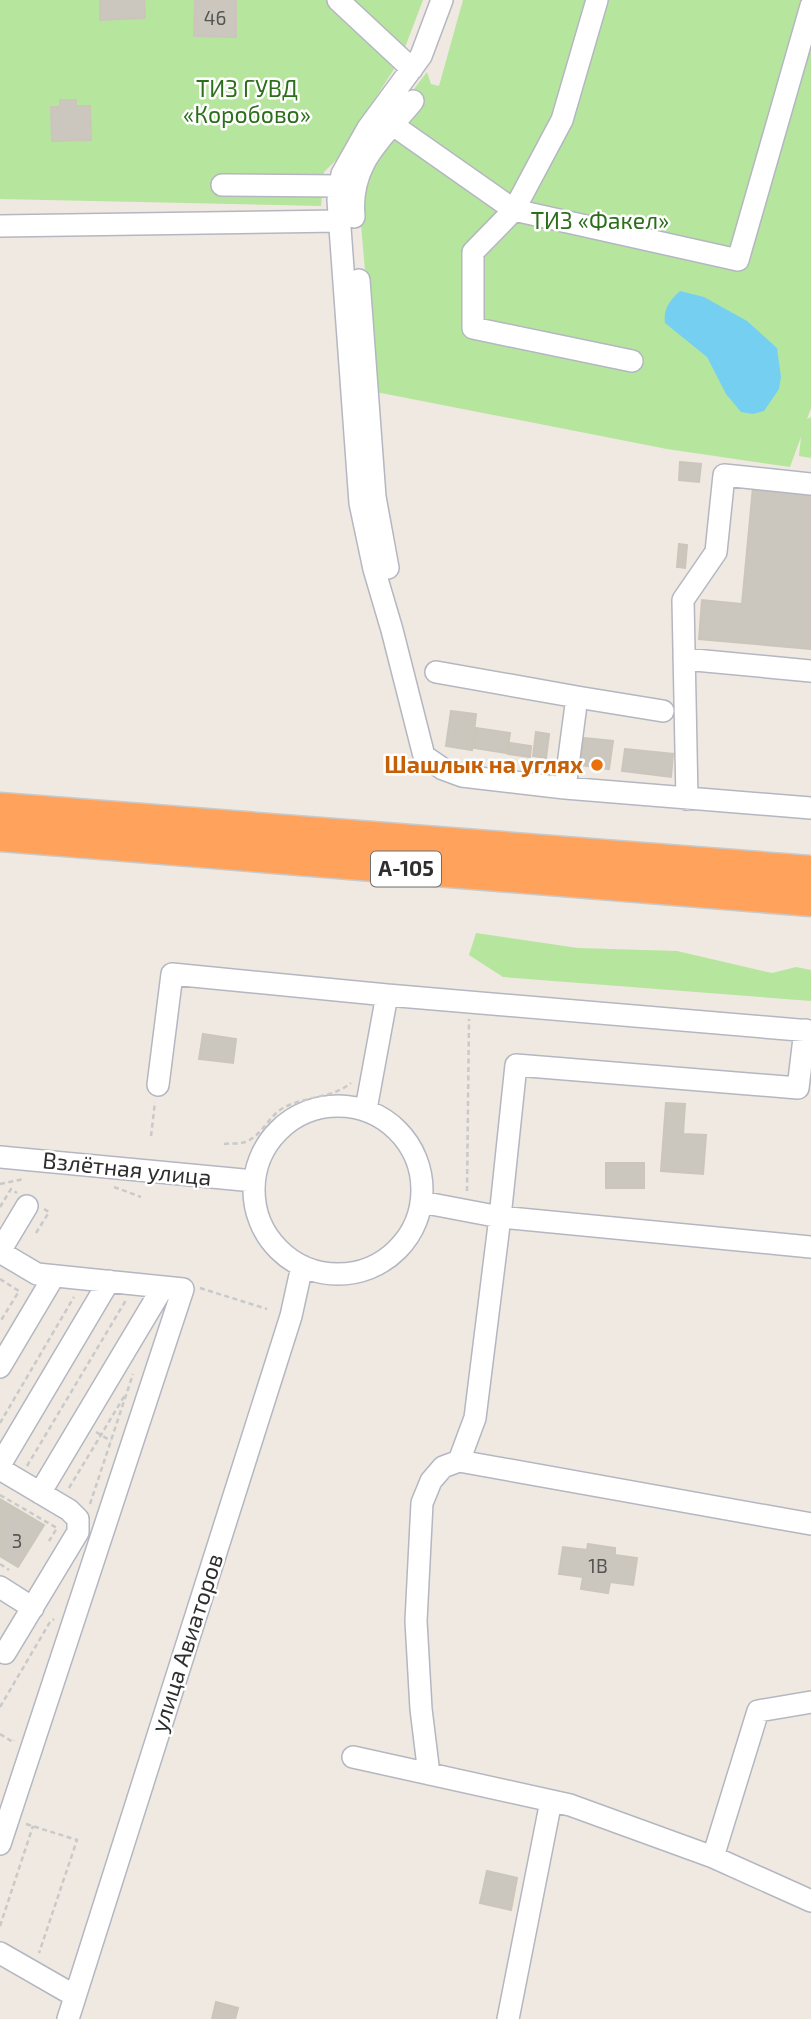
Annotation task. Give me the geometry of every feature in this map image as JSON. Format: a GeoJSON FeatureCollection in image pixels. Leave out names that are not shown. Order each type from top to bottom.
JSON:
{"type":"FeatureCollection","features":[{"type":"Feature","properties":{"kind":"highway","name":"А-105"},"geometry":{"type":"LineString","coordinates":[[0,808],[811,871]]}},
{"type":"Feature","properties":{"kind":"highway","name":"А-105"},"geometry":{"type":"LineString","coordinates":[[0,836],[811,901]]}},
{"type":"Feature","properties":{"kind":"street"},"geometry":{"type":"LineString","coordinates":[[338,0],[412,69]]}},
{"type":"Feature","properties":{"kind":"street"},"geometry":{"type":"LineString","coordinates":[[442,0],[421,56],[368,128],[342,174],[338,200],[360,503],[374,569],[424,756],[443,769],[462,776],[565,788],[811,808]]}},
{"type":"Feature","properties":{"kind":"street"},"geometry":{"type":"LineString","coordinates":[[597,0],[562,120],[514,210],[473,252],[473,328],[632,361]]}},
{"type":"Feature","properties":{"kind":"street"},"geometry":{"type":"LineString","coordinates":[[393,125],[514,210],[738,260],[811,6]]}},
{"type":"Feature","properties":{"kind":"street"},"geometry":{"type":"LineString","coordinates":[[413,101],[365,158],[352,196],[376,497],[387,566],[443,769]]}},
{"type":"Feature","properties":{"kind":"street"},"geometry":{"type":"LineString","coordinates":[[222,185],[340,186]]}},
{"type":"Feature","properties":{"kind":"street"},"geometry":{"type":"LineString","coordinates":[[0,226],[340,221]]}},
{"type":"Feature","properties":{"kind":"street"},"geometry":{"type":"LineString","coordinates":[[687,799],[683,600],[716,552],[724,475],[811,484]]}},
{"type":"Feature","properties":{"kind":"street"},"geometry":{"type":"LineString","coordinates":[[684,659],[811,671]]}},
{"type":"Feature","properties":{"kind":"street"},"geometry":{"type":"LineString","coordinates":[[436,672],[663,711]]}},
{"type":"Feature","properties":{"kind":"street"},"geometry":{"type":"LineString","coordinates":[[565,788],[578,697]]}},
{"type":"Feature","properties":{"kind":"street"},"geometry":{"type":"LineString","coordinates":[[158,1085],[172,974],[808,1031],[798,1088],[516,1065],[475,1418],[460,1461]]}},
{"type":"Feature","properties":{"kind":"street"},"geometry":{"type":"LineString","coordinates":[[366,1109],[387,995]]}},
{"type":"Feature","properties":{"kind":"street"},"geometry":{"type":"LineString","coordinates":[[336,1105],[366,1109],[396,1126],[416,1154],[424,1188],[417,1222],[398,1251],[369,1269],[335,1275],[302,1266],[274,1245],[257,1215],[254,1181],[262,1152],[281,1128],[306,1111],[336,1105]]}},
{"type":"Feature","properties":{"kind":"street","name":"Взлётная улица"},"geometry":{"type":"LineString","coordinates":[[0,1157],[254,1181]]}},
{"type":"Feature","properties":{"kind":"street"},"geometry":{"type":"LineString","coordinates":[[421,1202],[500,1217],[811,1247]]}},
{"type":"Feature","properties":{"kind":"street"},"geometry":{"type":"LineString","coordinates":[[0,1844],[183,1289],[37,1274],[0,1252],[27,1206]]}},
{"type":"Feature","properties":{"kind":"street","name":"улица Авиаторов"},"geometry":{"type":"LineString","coordinates":[[68,2019],[291,1316],[302,1266]]}},
{"type":"Feature","properties":{"kind":"street"},"geometry":{"type":"LineString","coordinates":[[0,1367],[54,1276]]}},
{"type":"Feature","properties":{"kind":"street"},"geometry":{"type":"LineString","coordinates":[[2,1655],[78,1532],[78,1519],[77,1509],[40,1493],[0,1467],[109,1282]]}},
{"type":"Feature","properties":{"kind":"street"},"geometry":{"type":"LineString","coordinates":[[40,1493],[163,1287]]}},
{"type":"Feature","properties":{"kind":"street"},"geometry":{"type":"LineString","coordinates":[[429,1774],[421,1709],[416,1621],[422,1503],[431,1481],[443,1467],[460,1461],[811,1524]]}},
{"type":"Feature","properties":{"kind":"street"},"geometry":{"type":"LineString","coordinates":[[0,1587],[33,1608]]}},
{"type":"Feature","properties":{"kind":"street"},"geometry":{"type":"LineString","coordinates":[[713,1857],[758,1711],[811,1702]]}},
{"type":"Feature","properties":{"kind":"street"},"geometry":{"type":"LineString","coordinates":[[353,1757],[570,1805],[713,1857],[811,1901]]}},
{"type":"Feature","properties":{"kind":"street"},"geometry":{"type":"LineString","coordinates":[[508,2019],[551,1801]]}},
{"type":"Feature","properties":{"kind":"street"},"geometry":{"type":"LineString","coordinates":[[0,1953],[75,1996]]}},
{"type":"Feature","properties":{"kind":"path"},"geometry":{"type":"LineString","coordinates":[[467,1191],[469,1016]]}},
{"type":"Feature","properties":{"kind":"path"},"geometry":{"type":"LineString","coordinates":[[224,1143],[243,1143],[252,1139],[281,1109],[299,1101],[337,1093],[349,1085],[375,1058]]}},
{"type":"Feature","properties":{"kind":"path"},"geometry":{"type":"LineString","coordinates":[[151,1136],[158,1085]]}},
{"type":"Feature","properties":{"kind":"path"},"geometry":{"type":"LineString","coordinates":[[0,1279],[19,1290],[0,1322]]}},
{"type":"Feature","properties":{"kind":"path"},"geometry":{"type":"LineString","coordinates":[[0,1423],[80,1288]]}},
{"type":"Feature","properties":{"kind":"path"},"geometry":{"type":"LineString","coordinates":[[19,1480],[130,1294]]}},
{"type":"Feature","properties":{"kind":"path"},"geometry":{"type":"LineString","coordinates":[[45,1549],[57,1528],[77,1509],[129,1389],[65,1496],[72,1500],[77,1509]]}},
{"type":"Feature","properties":{"kind":"path"},"geometry":{"type":"LineString","coordinates":[[0,1495],[57,1528]]}},
{"type":"Feature","properties":{"kind":"path"},"geometry":{"type":"LineString","coordinates":[[0,1564],[18,1575]]}},
{"type":"Feature","properties":{"kind":"path"},"geometry":{"type":"LineString","coordinates":[[0,1707],[54,1619]]}},
{"type":"Feature","properties":{"kind":"path"},"geometry":{"type":"LineString","coordinates":[[9,1818],[77,1840],[37,1958]]}},
{"type":"Feature","properties":{"kind":"path"},"geometry":{"type":"LineString","coordinates":[[0,1926],[33,1826]]}},
{"type":"Feature","properties":{"kind":"green space","name":"ТИЗ ГУВД «Коробово»"},"geometry":{"type":"Polygon","coordinates":[[[0,0],[423,0],[401,58],[336,160],[324,172],[321,206],[0,199],[0,0]]]}},
{"type":"Feature","properties":{"kind":"green space","name":"ТИЗ «Факел»"},"geometry":{"type":"Polygon","coordinates":[[[463,0],[811,0],[811,408],[807,419],[811,417],[811,458],[799,456],[801,437],[790,467],[667,449],[376,392],[359,203],[369,162],[407,98],[427,72],[431,84],[439,86],[463,0]]]}},
{"type":"Feature","properties":{"kind":"green space"},"geometry":{"type":"Polygon","coordinates":[[[476,933],[578,948],[677,951],[772,973],[796,967],[811,970],[811,1001],[503,977],[469,955],[476,933]]]}},
{"type":"Feature","properties":{"kind":"water"},"geometry":{"type":"Polygon","coordinates":[[[680,291],[704,297],[747,321],[777,348],[781,377],[779,389],[764,411],[753,414],[741,412],[726,394],[707,357],[665,323],[668,305],[680,291]]]}},
{"type":"Feature","properties":{"kind":"building"},"geometry":{"type":"Polygon","coordinates":[[[100,0],[144,0],[145,18],[100,20],[100,0]]]}},
{"type":"Feature","properties":{"kind":"building"},"geometry":{"type":"Polygon","coordinates":[[[195,0],[236,0],[236,37],[194,36],[195,0]]]}},
{"type":"Feature","properties":{"kind":"building"},"geometry":{"type":"Polygon","coordinates":[[[60,100],[76,100],[76,106],[90,106],[91,140],[52,141],[51,107],[60,107],[60,100]]]}},
{"type":"Feature","properties":{"kind":"building"},"geometry":{"type":"Polygon","coordinates":[[[680,462],[701,464],[699,482],[679,480],[680,462]]]}},
{"type":"Feature","properties":{"kind":"building"},"geometry":{"type":"Polygon","coordinates":[[[753,487],[811,492],[811,649],[699,639],[702,600],[742,604],[753,487]]]}},
{"type":"Feature","properties":{"kind":"building"},"geometry":{"type":"Polygon","coordinates":[[[679,544],[687,545],[685,568],[677,567],[679,544]]]}},
{"type":"Feature","properties":{"kind":"building"},"geometry":{"type":"Polygon","coordinates":[[[451,711],[476,714],[472,750],[446,746],[451,711]]]}},
{"type":"Feature","properties":{"kind":"building"},"geometry":{"type":"Polygon","coordinates":[[[476,728],[510,733],[507,753],[474,748],[476,728]]]}},
{"type":"Feature","properties":{"kind":"building"},"geometry":{"type":"Polygon","coordinates":[[[536,732],[549,734],[546,758],[533,756],[536,732]]]}},
{"type":"Feature","properties":{"kind":"building"},"geometry":{"type":"Polygon","coordinates":[[[584,738],[613,741],[609,769],[580,765],[584,738]]]}},
{"type":"Feature","properties":{"kind":"building"},"geometry":{"type":"Polygon","coordinates":[[[510,743],[531,746],[530,757],[508,754],[510,743]]]}},
{"type":"Feature","properties":{"kind":"building"},"geometry":{"type":"Polygon","coordinates":[[[625,749],[673,754],[671,777],[622,771],[625,749]]]}},
{"type":"Feature","properties":{"kind":"building"},"geometry":{"type":"Polygon","coordinates":[[[203,1034],[236,1039],[233,1063],[199,1059],[203,1034]]]}},
{"type":"Feature","properties":{"kind":"building"},"geometry":{"type":"Polygon","coordinates":[[[666,1103],[685,1104],[683,1134],[706,1135],[703,1174],[661,1171],[666,1103]]]}},
{"type":"Feature","properties":{"kind":"building"},"geometry":{"type":"Polygon","coordinates":[[[606,1163],[644,1163],[644,1188],[606,1188],[606,1163]]]}},
{"type":"Feature","properties":{"kind":"building"},"geometry":{"type":"Polygon","coordinates":[[[0,1499],[44,1525],[18,1567],[0,1556],[0,1499]]]}},
{"type":"Feature","properties":{"kind":"building"},"geometry":{"type":"Polygon","coordinates":[[[588,1544],[615,1548],[615,1555],[637,1558],[633,1585],[610,1582],[608,1593],[581,1589],[583,1577],[559,1574],[563,1547],[587,1550],[588,1544]]]}},
{"type":"Feature","properties":{"kind":"building"},"geometry":{"type":"Polygon","coordinates":[[[487,1871],[517,1878],[511,1910],[480,1903],[487,1871]]]}},
{"type":"Feature","properties":{"kind":"building"},"geometry":{"type":"Polygon","coordinates":[[[216,2002],[238,2008],[235,2019],[212,2019],[216,2002]]]}},
{"type":"Feature","properties":{"kind":"place","name":"Шашлык на углях"},"geometry":{"type":"Point","coordinates":[597,765]}}]}
